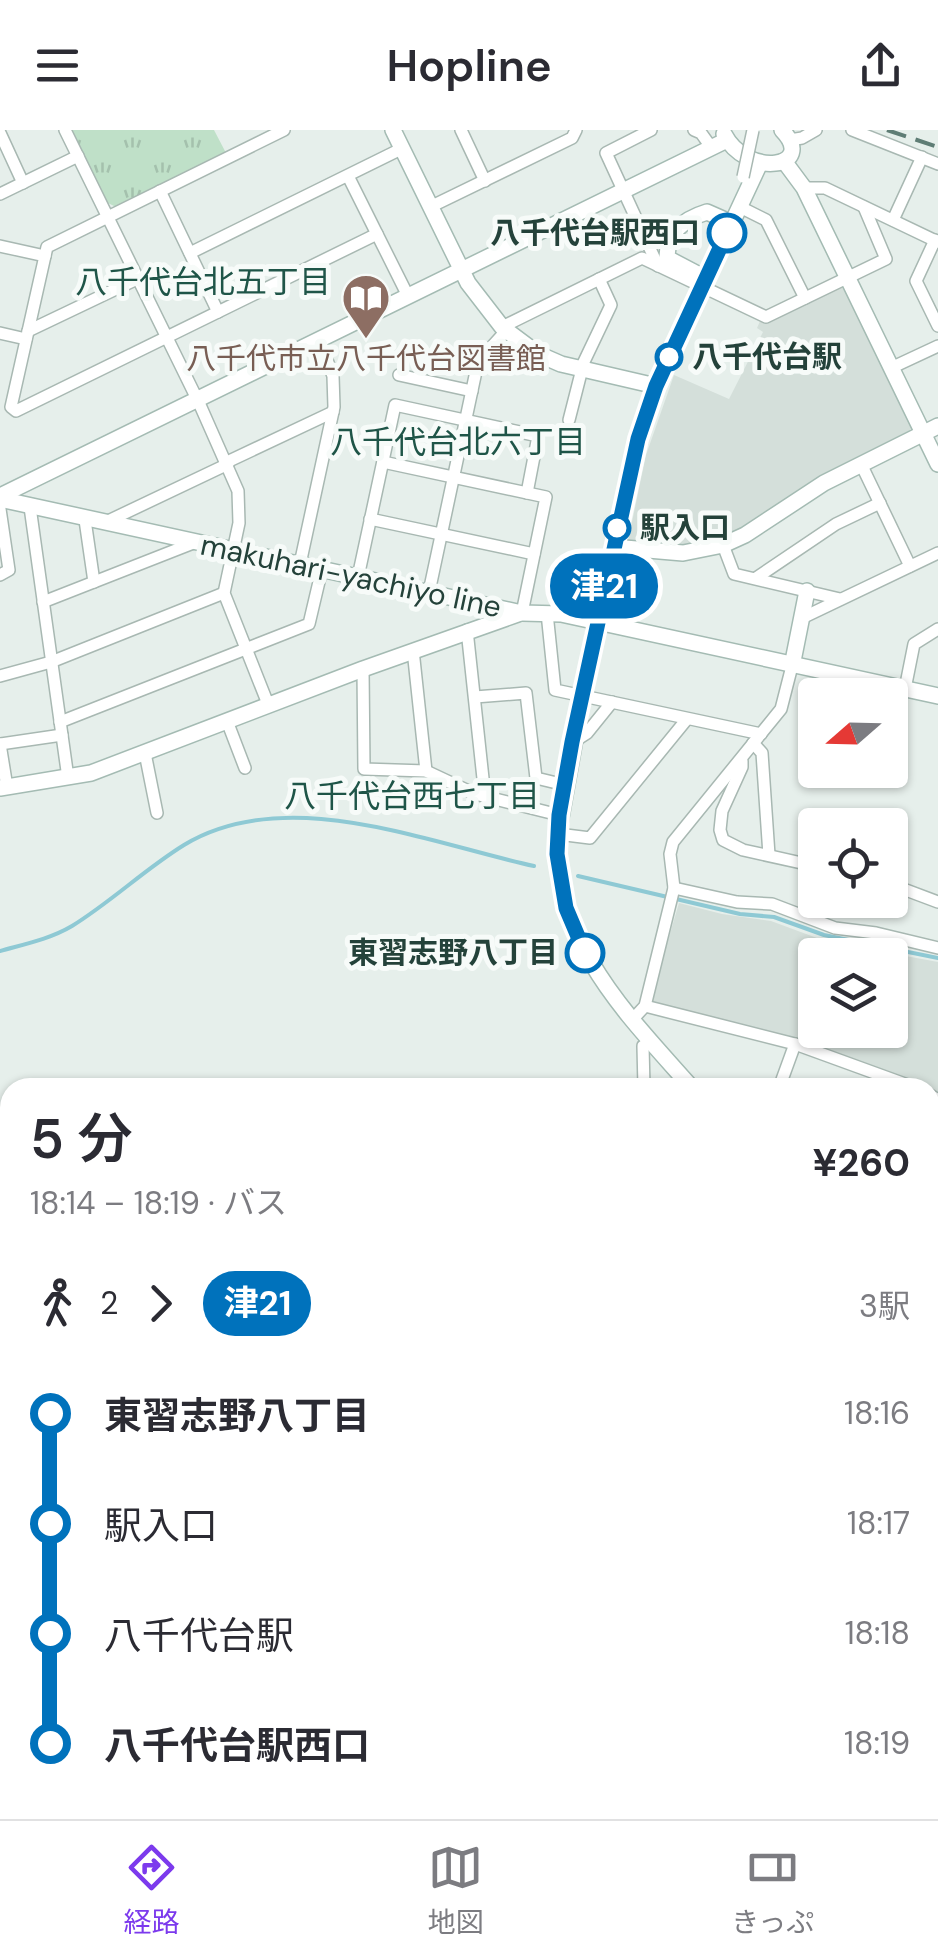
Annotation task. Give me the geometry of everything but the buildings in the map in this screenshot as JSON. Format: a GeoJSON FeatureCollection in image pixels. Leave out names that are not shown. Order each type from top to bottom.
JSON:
{"type":"FeatureCollection","features":[{"type":"Feature","properties":{"kind":"street"},"geometry":{"type":"LineString","coordinates":[[65,130],[227,464],[240,506],[224,592],[268,704]]}},
{"type":"Feature","properties":{"kind":"street"},"geometry":{"type":"LineString","coordinates":[[284,130],[262,134],[48,247],[11,406],[16,411],[378,234]]}},
{"type":"Feature","properties":{"kind":"street"},"geometry":{"type":"LineString","coordinates":[[393,130],[461,270],[481,304],[504,329],[538,354],[581,369],[656,386]]}},
{"type":"Feature","properties":{"kind":"street"},"geometry":{"type":"LineString","coordinates":[[460,130],[485,181]]}},
{"type":"Feature","properties":{"kind":"street"},"geometry":{"type":"LineString","coordinates":[[430,207],[572,138],[576,130]]}},
{"type":"Feature","properties":{"kind":"street"},"geometry":{"type":"LineString","coordinates":[[651,130],[606,153],[658,266]]}},
{"type":"Feature","properties":{"kind":"street"},"geometry":{"type":"LineString","coordinates":[[694,130],[712,148]]}},
{"type":"Feature","properties":{"kind":"street"},"geometry":{"type":"LineString","coordinates":[[744,177],[753,130]]}},
{"type":"Feature","properties":{"kind":"street"},"geometry":{"type":"LineString","coordinates":[[0,498],[712,148],[725,135],[760,163],[770,166],[790,153],[786,135],[802,138],[816,130]]}},
{"type":"Feature","properties":{"kind":"street"},"geometry":{"type":"LineString","coordinates":[[852,130],[938,164]]}},
{"type":"Feature","properties":{"kind":"street"},"geometry":{"type":"LineString","coordinates":[[0,133],[24,183]]}},
{"type":"Feature","properties":{"kind":"street"},"geometry":{"type":"LineString","coordinates":[[190,253],[402,149]]}},
{"type":"Feature","properties":{"kind":"street"},"geometry":{"type":"LineString","coordinates":[[0,194],[78,156]]}},
{"type":"Feature","properties":{"kind":"street"},"geometry":{"type":"LineString","coordinates":[[893,220],[922,157]]}},
{"type":"Feature","properties":{"kind":"street"},"geometry":{"type":"LineString","coordinates":[[784,160],[804,188],[893,367],[931,430],[938,464]]}},
{"type":"Feature","properties":{"kind":"street"},"geometry":{"type":"LineString","coordinates":[[683,1078],[598,978],[585,953],[566,908],[560,873],[559,815],[596,622],[638,439],[656,386],[760,163]]}},
{"type":"Feature","properties":{"kind":"street"},"geometry":{"type":"LineString","coordinates":[[348,176],[408,296]]}},
{"type":"Feature","properties":{"kind":"street"},"geometry":{"type":"LineString","coordinates":[[804,188],[826,188],[935,240]]}},
{"type":"Feature","properties":{"kind":"street"},"geometry":{"type":"LineString","coordinates":[[160,191],[218,312]]}},
{"type":"Feature","properties":{"kind":"street"},"geometry":{"type":"LineString","coordinates":[[740,207],[766,220],[805,298]]}},
{"type":"Feature","properties":{"kind":"street"},"geometry":{"type":"LineString","coordinates":[[732,223],[707,212],[678,227],[666,251],[667,258],[766,317],[886,259],[864,207]]}},
{"type":"Feature","properties":{"kind":"street"},"geometry":{"type":"LineString","coordinates":[[938,226],[916,281],[938,326]]}},
{"type":"Feature","properties":{"kind":"street"},"geometry":{"type":"LineString","coordinates":[[0,246],[46,256]]}},
{"type":"Feature","properties":{"kind":"street"},"geometry":{"type":"LineString","coordinates":[[429,592],[478,362],[504,329],[642,258],[703,282]]}},
{"type":"Feature","properties":{"kind":"street"},"geometry":{"type":"LineString","coordinates":[[0,333],[27,335],[137,279]]}},
{"type":"Feature","properties":{"kind":"street"},"geometry":{"type":"LineString","coordinates":[[569,420],[581,369],[610,305],[599,280]]}},
{"type":"Feature","properties":{"kind":"street"},"geometry":{"type":"LineString","coordinates":[[300,564],[333,412],[333,376],[319,339]]}},
{"type":"Feature","properties":{"kind":"street"},"geometry":{"type":"LineString","coordinates":[[893,367],[938,346]]}},
{"type":"Feature","properties":{"kind":"street"},"geometry":{"type":"LineString","coordinates":[[399,375],[472,391]]}},
{"type":"Feature","properties":{"kind":"street"},"geometry":{"type":"LineString","coordinates":[[358,577],[396,406],[538,436],[527,493]]}},
{"type":"Feature","properties":{"kind":"street"},"geometry":{"type":"LineString","coordinates":[[102,524],[333,412]]}},
{"type":"Feature","properties":{"kind":"street"},"geometry":{"type":"LineString","coordinates":[[613,547],[664,554],[723,545],[824,483],[931,430]]}},
{"type":"Feature","properties":{"kind":"street"},"geometry":{"type":"LineString","coordinates":[[322,569],[309,624],[61,729],[0,744],[4,788],[91,774],[363,668],[522,613],[546,497],[383,462]]}},
{"type":"Feature","properties":{"kind":"street"},"geometry":{"type":"LineString","coordinates":[[861,464],[910,566]]}},
{"type":"Feature","properties":{"kind":"street","name":"makuhari-yachiyo line"},"geometry":{"type":"LineString","coordinates":[[0,498],[102,524],[522,613],[547,612],[851,678]]}},
{"type":"Feature","properties":{"kind":"street"},"geometry":{"type":"LineString","coordinates":[[756,578],[836,524],[880,503]]}},
{"type":"Feature","properties":{"kind":"street"},"geometry":{"type":"LineString","coordinates":[[30,507],[68,778]]}},
{"type":"Feature","properties":{"kind":"street"},"geometry":{"type":"LineString","coordinates":[[0,509],[9,570],[0,575]]}},
{"type":"Feature","properties":{"kind":"street"},"geometry":{"type":"LineString","coordinates":[[370,519],[534,554]]}},
{"type":"Feature","properties":{"kind":"street"},"geometry":{"type":"LineString","coordinates":[[85,520],[94,582]]}},
{"type":"Feature","properties":{"kind":"street"},"geometry":{"type":"LineString","coordinates":[[43,602],[196,542]]}},
{"type":"Feature","properties":{"kind":"street"},"geometry":{"type":"LineString","coordinates":[[723,545],[734,574],[842,599]]}},
{"type":"Feature","properties":{"kind":"street"},"geometry":{"type":"LineString","coordinates":[[802,618],[938,553]]}},
{"type":"Feature","properties":{"kind":"street"},"geometry":{"type":"LineString","coordinates":[[632,1020],[645,1006],[672,894],[670,854],[674,842],[781,710],[806,591]]}},
{"type":"Feature","properties":{"kind":"street"},"geometry":{"type":"LineString","coordinates":[[0,676],[51,662],[224,592]]}},
{"type":"Feature","properties":{"kind":"street"},"geometry":{"type":"LineString","coordinates":[[547,612],[555,690],[757,739]]}},
{"type":"Feature","properties":{"kind":"street"},"geometry":{"type":"LineString","coordinates":[[907,678],[914,644],[938,628]]}},
{"type":"Feature","properties":{"kind":"street"},"geometry":{"type":"LineString","coordinates":[[467,630],[485,797]]}},
{"type":"Feature","properties":{"kind":"street"},"geometry":{"type":"LineString","coordinates":[[413,650],[426,770]]}},
{"type":"Feature","properties":{"kind":"street"},"geometry":{"type":"LineString","coordinates":[[363,668],[364,769],[426,770],[485,797],[559,815]]}},
{"type":"Feature","properties":{"kind":"street","name":"makuhari-yachiyo line"},"geometry":{"type":"LineString","coordinates":[[908,690],[938,696]]}},
{"type":"Feature","properties":{"kind":"street"},"geometry":{"type":"LineString","coordinates":[[475,697],[526,693],[536,778],[565,784]]}},
{"type":"Feature","properties":{"kind":"street"},"geometry":{"type":"LineString","coordinates":[[572,742],[586,733],[612,702]]}},
{"type":"Feature","properties":{"kind":"street"},"geometry":{"type":"LineString","coordinates":[[558,834],[590,838],[687,719]]}},
{"type":"Feature","properties":{"kind":"street"},"geometry":{"type":"LineString","coordinates":[[227,721],[246,768]]}},
{"type":"Feature","properties":{"kind":"street"},"geometry":{"type":"LineString","coordinates":[[757,739],[762,753],[769,855]]}},
{"type":"Feature","properties":{"kind":"street"},"geometry":{"type":"LineString","coordinates":[[145,753],[158,814]]}},
{"type":"Feature","properties":{"kind":"street"},"geometry":{"type":"LineString","coordinates":[[742,758],[742,767],[722,810],[720,830],[732,847],[798,862]]}},
{"type":"Feature","properties":{"kind":"street"},"geometry":{"type":"LineString","coordinates":[[908,891],[938,902]]}},
{"type":"Feature","properties":{"kind":"street"},"geometry":{"type":"LineString","coordinates":[[672,894],[772,904],[835,928],[938,948]]}},
{"type":"Feature","properties":{"kind":"street"},"geometry":{"type":"LineString","coordinates":[[645,1006],[795,1044],[888,1078]]}},
{"type":"Feature","properties":{"kind":"street"},"geometry":{"type":"LineString","coordinates":[[644,1078],[644,1046],[652,1042]]}},
{"type":"Feature","properties":{"kind":"street"},"geometry":{"type":"LineString","coordinates":[[783,1078],[795,1044]]}},
{"type":"Feature","properties":{"kind":"shaded area"},"geometry":{"type":"Polygon","coordinates":[[[843,285],[912,426],[909,432],[822,475],[742,529],[721,538],[682,546],[628,541],[646,455],[674,375],[729,399],[763,332],[757,328],[761,319],[843,285]]]}},
{"type":"Feature","properties":{"kind":"shaded area"},"geometry":{"type":"Polygon","coordinates":[[[679,903],[771,921],[817,938],[798,938],[798,1040],[654,1002],[651,998],[679,903]]]}},
{"type":"Feature","properties":{"kind":"shaded area"},"geometry":{"type":"Polygon","coordinates":[[[908,956],[938,962],[938,1078],[906,1078],[821,1048],[908,1048],[908,956]]]}},
{"type":"Feature","properties":{"kind":"green space"},"geometry":{"type":"Polygon","coordinates":[[[71,130],[214,130],[226,153],[116,207],[106,202],[71,130]]]}},
{"type":"Feature","properties":{"kind":"waterway"},"geometry":{"type":"LineString","coordinates":[[0,951],[72,926],[184,845],[224,827],[267,819],[312,818],[358,824],[534,866]]}},
{"type":"Feature","properties":{"kind":"waterway"},"geometry":{"type":"LineString","coordinates":[[578,876],[740,914],[774,917],[824,935],[938,958]]}},
{"type":"Feature","properties":{"kind":"railway"},"geometry":{"type":"LineString","coordinates":[[887,130],[938,147]]}},
{"type":"Feature","properties":{"kind":"bus line","name":"津21"},"geometry":{"type":"LineString","coordinates":[[585,953],[566,908],[557,854],[559,815],[572,742],[638,439],[656,386],[727,233]]}},
{"type":"Feature","properties":{"kind":"place","name":"八千代台駅西口"},"geometry":{"type":"Point","coordinates":[727,233]}},
{"type":"Feature","properties":{"kind":"place","name":"八千代市立八千代台図書館"},"geometry":{"type":"Point","coordinates":[366,340]}},
{"type":"Feature","properties":{"kind":"place","name":"八千代台駅"},"geometry":{"type":"Point","coordinates":[669,357]}},
{"type":"Feature","properties":{"kind":"place","name":"駅入口"},"geometry":{"type":"Point","coordinates":[617,528]}},
{"type":"Feature","properties":{"kind":"place","name":"東習志野八丁目"},"geometry":{"type":"Point","coordinates":[585,953]}},
{"type":"Feature","properties":{"kind":"district","name":"八千代台北五丁目"},"geometry":{"type":"Point","coordinates":[203,282]}},
{"type":"Feature","properties":{"kind":"district","name":"八千代台北六丁目"},"geometry":{"type":"Point","coordinates":[458,442]}},
{"type":"Feature","properties":{"kind":"district","name":"八千代台西七丁目"},"geometry":{"type":"Point","coordinates":[412,796]}}]}
